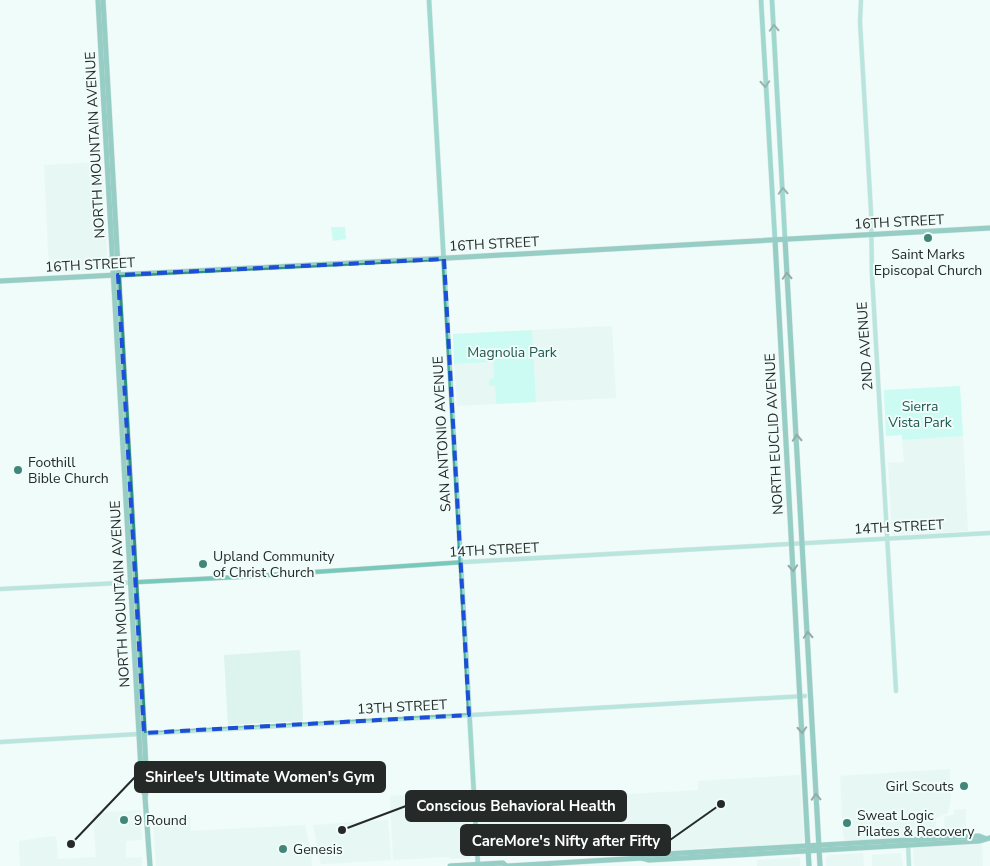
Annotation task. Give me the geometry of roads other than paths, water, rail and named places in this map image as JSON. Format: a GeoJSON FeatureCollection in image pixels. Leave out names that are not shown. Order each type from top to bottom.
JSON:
{"type":"FeatureCollection","features":[{"type":"Feature","properties":{"kind":"main road","name":"NORTH MOUNTAIN AVENUE"},"geometry":{"type":"LineString","coordinates":[[98,0],[116,275],[142,734],[147,787],[145,798],[150,866]]}},
{"type":"Feature","properties":{"kind":"main road","name":"NORTH MOUNTAIN AVENUE"},"geometry":{"type":"LineString","coordinates":[[103,0],[111,196]]}},
{"type":"Feature","properties":{"kind":"main road","name":"SAN ANTONIO AVENUE"},"geometry":{"type":"LineString","coordinates":[[429,0],[478,865]]}},
{"type":"Feature","properties":{"kind":"main road","name":"NORTH EUCLID AVENUE"},"geometry":{"type":"LineString","coordinates":[[761,0],[787,468],[802,696],[802,746],[809,866]]}},
{"type":"Feature","properties":{"kind":"main road","name":"NORTH EUCLID AVENUE"},"geometry":{"type":"LineString","coordinates":[[772,0],[820,866]]}},
{"type":"Feature","properties":{"kind":"main road"},"geometry":{"type":"LineString","coordinates":[[761,12],[773,11]]}},
{"type":"Feature","properties":{"kind":"main road"},"geometry":{"type":"LineString","coordinates":[[770,160],[781,160]]}},
{"type":"Feature","properties":{"kind":"main road","name":"16TH STREET"},"geometry":{"type":"LineString","coordinates":[[0,281],[444,259],[990,228]]}},
{"type":"Feature","properties":{"kind":"main road"},"geometry":{"type":"LineString","coordinates":[[779,316],[790,316]]}},
{"type":"Feature","properties":{"kind":"main road"},"geometry":{"type":"LineString","coordinates":[[787,468],[798,468]]}},
{"type":"Feature","properties":{"kind":"main road"},"geometry":{"type":"LineString","coordinates":[[802,746],[814,745]]}},
{"type":"Feature","properties":{"kind":"main road"},"geometry":{"type":"LineString","coordinates":[[807,814],[817,814]]}},
{"type":"Feature","properties":{"kind":"main road"},"geometry":{"type":"LineString","coordinates":[[642,858],[649,855],[742,849],[819,849],[979,836],[987,838]]}},
{"type":"Feature","properties":{"kind":"main road"},"geometry":{"type":"LineString","coordinates":[[716,856],[722,853],[740,852],[742,849]]}},
{"type":"Feature","properties":{"kind":"main road"},"geometry":{"type":"LineString","coordinates":[[450,866],[503,863],[506,866],[642,858],[649,860],[808,849]]}},
{"type":"Feature","properties":{"kind":"street","name":"2ND AVENUE"},"geometry":{"type":"LineString","coordinates":[[861,0],[860,22],[871,212],[872,275],[896,691]]}},
{"type":"Feature","properties":{"kind":"street","name":"14TH STREET"},"geometry":{"type":"LineString","coordinates":[[0,589],[239,577],[990,533]]}},
{"type":"Feature","properties":{"kind":"street","name":"13TH STREET"},"geometry":{"type":"LineString","coordinates":[[0,742],[802,696]]}},
{"type":"Feature","properties":{"kind":"street"},"geometry":{"type":"LineString","coordinates":[[908,843],[909,866]]}},
{"type":"Feature","properties":{"kind":"place","name":"Saint Marks Episcopal Church"},"geometry":{"type":"Point","coordinates":[928,238]}},
{"type":"Feature","properties":{"kind":"place","name":"Foothill Bible Church"},"geometry":{"type":"Point","coordinates":[18,470]}},
{"type":"Feature","properties":{"kind":"place","name":"Upland Community of Christ Church"},"geometry":{"type":"Point","coordinates":[203,564]}},
{"type":"Feature","properties":{"kind":"place","name":"Girl Scouts"},"geometry":{"type":"Point","coordinates":[964,786]}},
{"type":"Feature","properties":{"kind":"place","name":"CareMore's Nifty after Fifty"},"geometry":{"type":"Point","coordinates":[721,804]}},
{"type":"Feature","properties":{"kind":"place","name":"9 Round"},"geometry":{"type":"Point","coordinates":[124,820]}},
{"type":"Feature","properties":{"kind":"place","name":"Sweat Logic Pilates & Recovery"},"geometry":{"type":"Point","coordinates":[847,823]}},
{"type":"Feature","properties":{"kind":"place","name":"Conscious Behavioral Health"},"geometry":{"type":"Point","coordinates":[342,830]}},
{"type":"Feature","properties":{"kind":"place","name":"Shirlee's Ultimate Women's Gym"},"geometry":{"type":"Point","coordinates":[71,844]}},
{"type":"Feature","properties":{"kind":"place","name":"Genesis"},"geometry":{"type":"Point","coordinates":[283,849]}},
{"type":"Feature","properties":{"kind":"park label","name":"Magnolia Park"},"geometry":{"type":"Point","coordinates":[512,352]}},
{"type":"Feature","properties":{"kind":"park label","name":"Sierra Vista Park"},"geometry":{"type":"Point","coordinates":[920,414]}}]}
